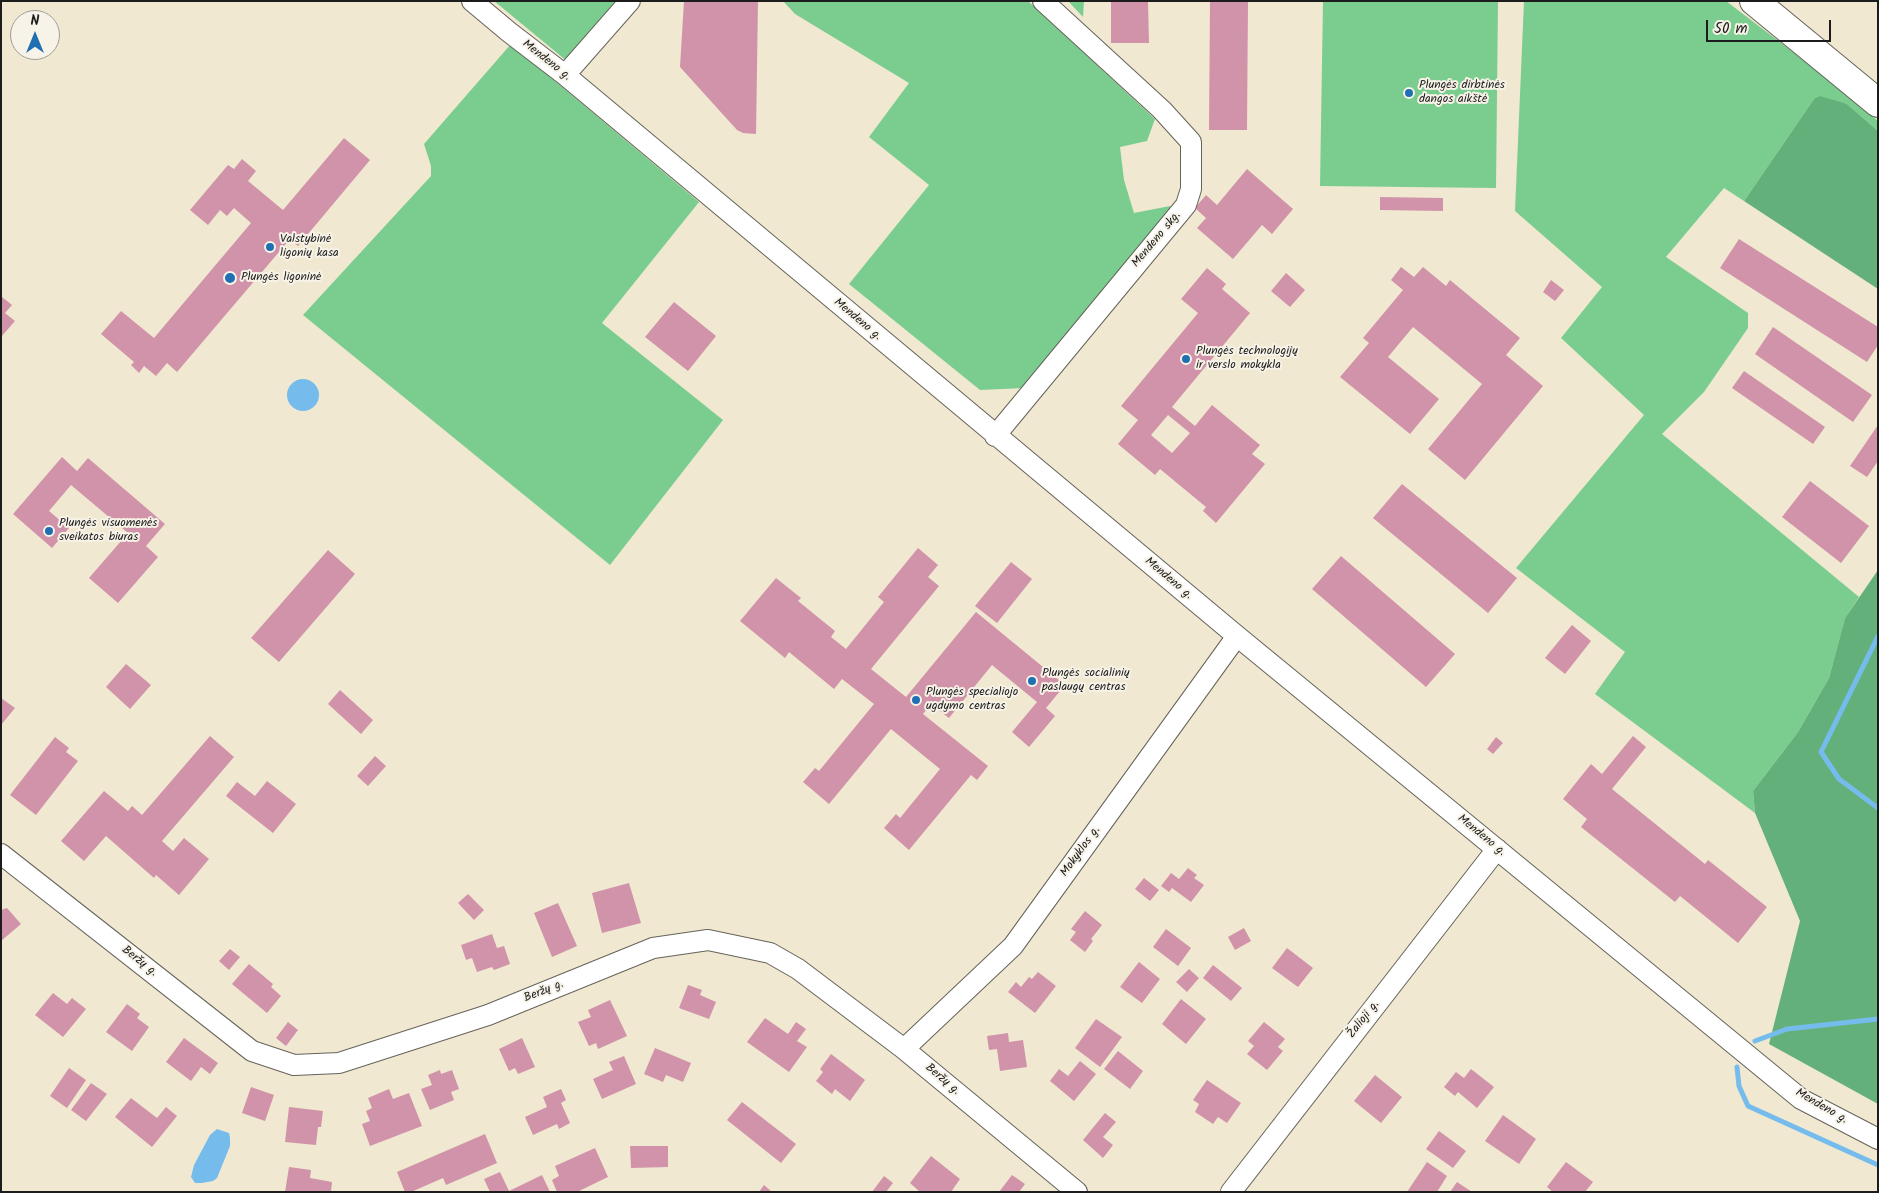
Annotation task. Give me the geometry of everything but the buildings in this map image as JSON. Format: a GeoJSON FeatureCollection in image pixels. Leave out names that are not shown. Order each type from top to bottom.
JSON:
{"type":"FeatureCollection","features":[{"type":"Feature","properties":{"kind":"main road"},"geometry":{"type":"LineString","coordinates":[[1754,1],[1878,103]]}},
{"type":"Feature","properties":{"kind":"street","name":"Mendeno g."},"geometry":{"type":"LineString","coordinates":[[472,1],[565,76],[1237,636],[1801,1099],[1878,1139]]}},
{"type":"Feature","properties":{"kind":"street"},"geometry":{"type":"LineString","coordinates":[[565,76],[630,1]]}},
{"type":"Feature","properties":{"kind":"street","name":"Mendeno skg."},"geometry":{"type":"LineString","coordinates":[[995,436],[1186,205],[1191,189],[1191,142],[1162,110],[1043,1]]}},
{"type":"Feature","properties":{"kind":"street","name":"Mokyklos g."},"geometry":{"type":"LineString","coordinates":[[904,1049],[1014,946],[1237,636]]}},
{"type":"Feature","properties":{"kind":"street","name":"Žalioji g."},"geometry":{"type":"LineString","coordinates":[[1231,1192],[1497,849]]}},
{"type":"Feature","properties":{"kind":"street","name":"Beržų g."},"geometry":{"type":"LineString","coordinates":[[1,854],[252,1051],[294,1065],[339,1063],[488,1015],[653,948],[708,940],[770,954],[798,969],[904,1049],[1077,1192]]}},
{"type":"Feature","properties":{"kind":"green space"},"geometry":{"type":"Polygon","coordinates":[[[494,1],[622,1],[568,62],[494,1]]]}},
{"type":"Feature","properties":{"kind":"green space"},"geometry":{"type":"Polygon","coordinates":[[[783,1],[1028,1],[1155,119],[1147,141],[1120,147],[1124,180],[1134,213],[1170,206],[1172,214],[1025,388],[980,390],[849,284],[929,185],[869,137],[909,83],[795,14],[783,1]]]}},
{"type":"Feature","properties":{"kind":"green space"},"geometry":{"type":"Polygon","coordinates":[[[1068,1],[1084,1],[1083,17],[1068,1]]]}},
{"type":"Feature","properties":{"kind":"green space","name":"Plungės dirbtinės dangos aikštė"},"geometry":{"type":"Polygon","coordinates":[[[1323,1],[1498,1],[1496,188],[1320,186],[1323,1]]]}},
{"type":"Feature","properties":{"kind":"green space"},"geometry":{"type":"Polygon","coordinates":[[[1524,1],[1726,1],[1831,81],[1878,121],[1878,131],[1847,104],[1814,99],[1744,201],[1724,188],[1666,257],[1748,313],[1748,328],[1704,392],[1662,434],[1859,597],[1845,618],[1829,678],[1798,732],[1753,791],[1755,813],[1595,694],[1625,652],[1516,568],[1644,415],[1561,338],[1602,287],[1515,211],[1524,1]]]}},
{"type":"Feature","properties":{"kind":"green space"},"geometry":{"type":"Polygon","coordinates":[[[511,44],[699,202],[602,323],[723,420],[610,565],[303,315],[431,176],[431,166],[424,144],[511,44]]]}},
{"type":"Feature","properties":{"kind":"green space"},"geometry":{"type":"Polygon","coordinates":[[[1820,96],[1847,104],[1878,131],[1878,289],[1744,201],[1814,99],[1820,96]]]}},
{"type":"Feature","properties":{"kind":"green space"},"geometry":{"type":"Polygon","coordinates":[[[1878,570],[1878,1104],[1769,1044],[1800,921],[1755,813],[1753,791],[1798,732],[1829,678],[1845,618],[1878,570]]]}},
{"type":"Feature","properties":{"kind":"water"},"geometry":{"type":"Polygon","coordinates":[[[303,379],[309,380],[314,384],[318,389],[318,401],[314,406],[309,410],[303,411],[297,410],[292,406],[288,401],[287,395],[288,389],[292,384],[297,380],[303,379]]]}},
{"type":"Feature","properties":{"kind":"water"},"geometry":{"type":"Polygon","coordinates":[[[217,1129],[229,1133],[230,1146],[217,1178],[213,1181],[195,1183],[191,1177],[194,1165],[210,1135],[217,1129]]]}},
{"type":"Feature","properties":{"kind":"waterway"},"geometry":{"type":"LineString","coordinates":[[1878,636],[1821,752],[1839,779],[1878,808]]}},
{"type":"Feature","properties":{"kind":"waterway"},"geometry":{"type":"LineString","coordinates":[[1755,1041],[1787,1029],[1878,1019]]}},
{"type":"Feature","properties":{"kind":"waterway"},"geometry":{"type":"LineString","coordinates":[[1737,1067],[1739,1086],[1748,1106],[1878,1165]]}},
{"type":"Feature","properties":{"kind":"place","name":"Plungės dirbtinės dangos aikštė"},"geometry":{"type":"Point","coordinates":[1409,93]}},
{"type":"Feature","properties":{"kind":"place","name":"Valstybinė ligonių kasa"},"geometry":{"type":"Point","coordinates":[270,247]}},
{"type":"Feature","properties":{"kind":"place","name":"Plungės ligoninė"},"geometry":{"type":"Point","coordinates":[230,278]}},
{"type":"Feature","properties":{"kind":"place","name":"Plungės technologijų ir verslo mokykla"},"geometry":{"type":"Point","coordinates":[1186,359]}},
{"type":"Feature","properties":{"kind":"place","name":"Plungės visuomenės sveikatos biuras"},"geometry":{"type":"Point","coordinates":[49,531]}},
{"type":"Feature","properties":{"kind":"place","name":"Plungės socialinių paslaugų centras"},"geometry":{"type":"Point","coordinates":[1032,681]}},
{"type":"Feature","properties":{"kind":"place","name":"Plungės specialiojo ugdymo centras"},"geometry":{"type":"Point","coordinates":[916,700]}}]}
